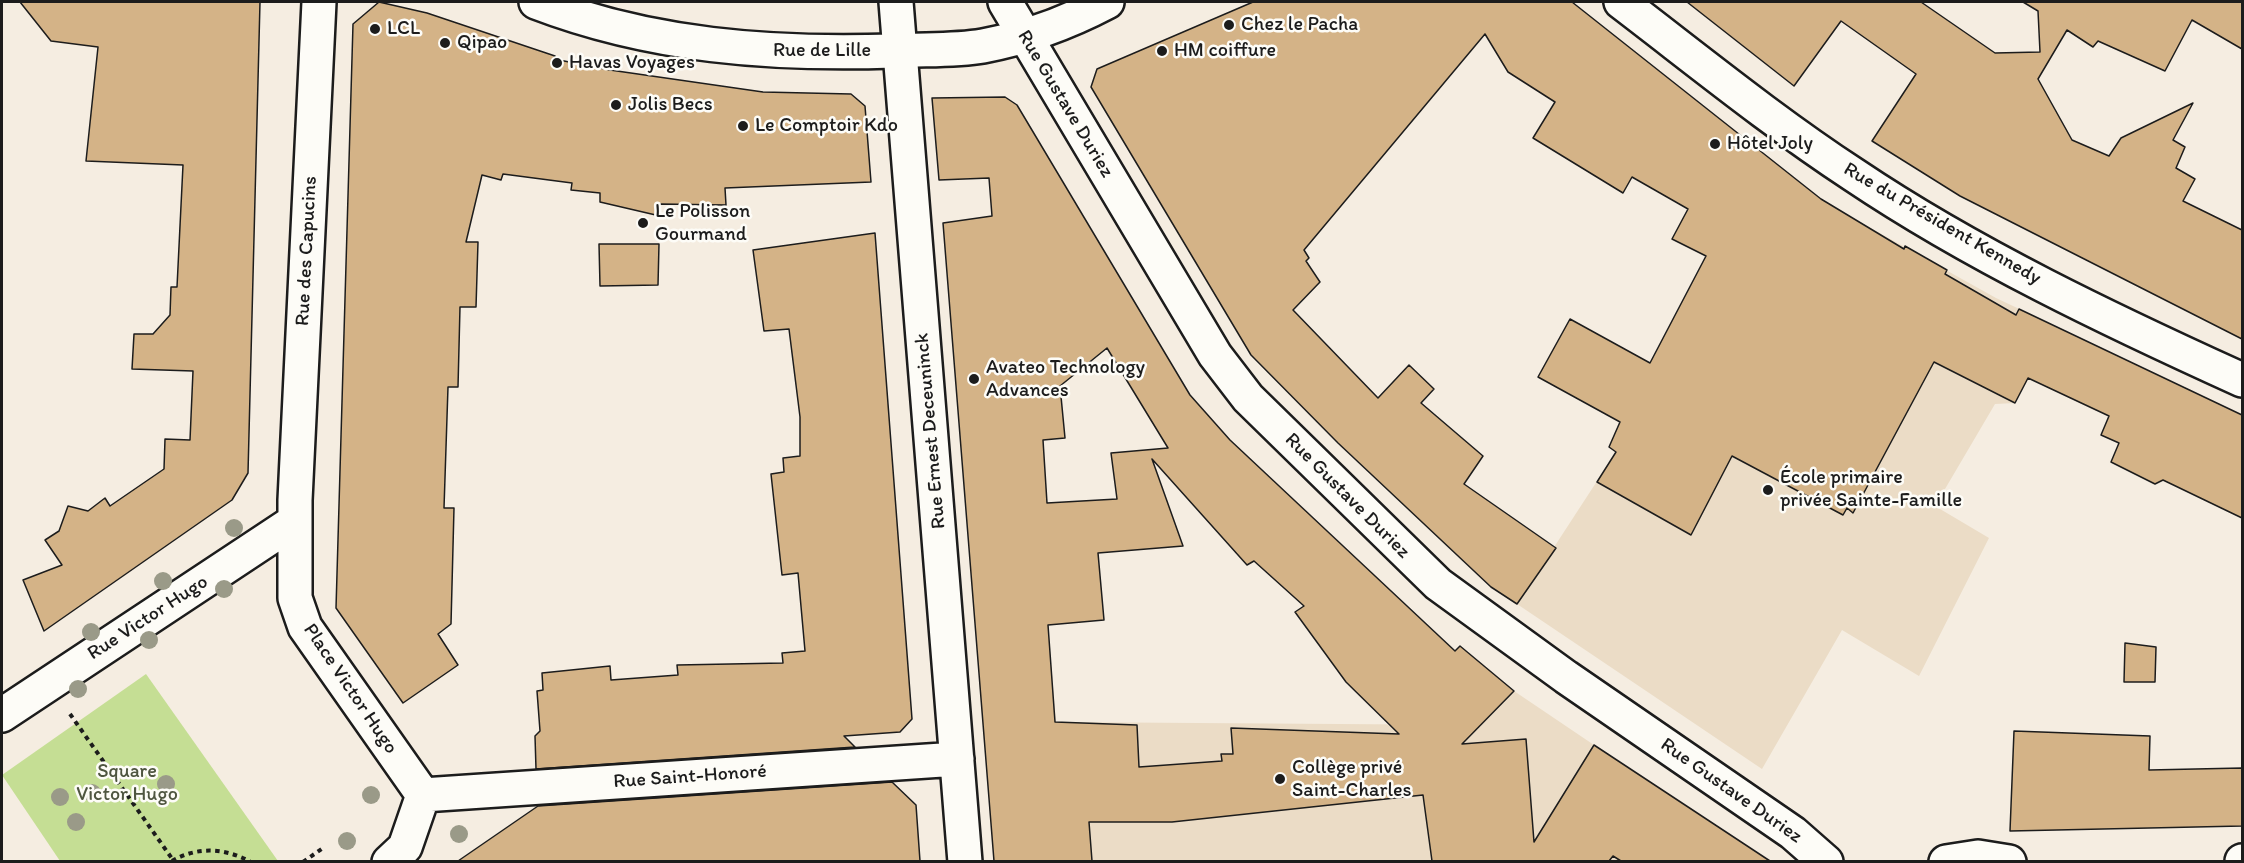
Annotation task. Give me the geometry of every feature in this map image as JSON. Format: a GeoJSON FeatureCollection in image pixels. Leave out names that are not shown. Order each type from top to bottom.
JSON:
{"type":"FeatureCollection","features":[{"type":"Feature","properties":{"kind":"street","name":"Rue des Capucins"},"geometry":{"type":"LineString","coordinates":[[295,511],[319,2]]}},
{"type":"Feature","properties":{"kind":"street","name":"Rue de Lille"},"geometry":{"type":"LineString","coordinates":[[536,2],[612,26],[697,45],[742,50],[900,50],[982,46],[1025,36],[1107,2]]}},
{"type":"Feature","properties":{"kind":"street","name":"Rue Ernest Deceuninck"},"geometry":{"type":"LineString","coordinates":[[896,2],[965,861]]}},
{"type":"Feature","properties":{"kind":"street","name":"Rue Gustave Duriez"},"geometry":{"type":"LineString","coordinates":[[1005,2],[1215,355],[1248,398],[1416,564],[1468,608],[1793,833],[1826,861]]}},
{"type":"Feature","properties":{"kind":"street","name":"Rue du Président Kennedy"},"geometry":{"type":"LineString","coordinates":[[1627,7],[1814,147],[1902,205],[2000,261],[2242,380]]}},
{"type":"Feature","properties":{"kind":"street","name":"Rue Victor Hugo"},"geometry":{"type":"LineString","coordinates":[[2,715],[295,511]]}},
{"type":"Feature","properties":{"kind":"street","name":"Place Victor Hugo"},"geometry":{"type":"LineString","coordinates":[[295,511],[295,598],[305,627],[423,795]]}},
{"type":"Feature","properties":{"kind":"street","name":"Rue Saint-Honoré"},"geometry":{"type":"LineString","coordinates":[[423,795],[957,759]]}},
{"type":"Feature","properties":{"kind":"street"},"geometry":{"type":"LineString","coordinates":[[389,861],[405,847],[423,795]]}},
{"type":"Feature","properties":{"kind":"street"},"geometry":{"type":"LineString","coordinates":[[1946,861],[1978,857],[2009,861]]}},
{"type":"Feature","properties":{"kind":"path"},"geometry":{"type":"LineString","coordinates":[[48,684],[172,861],[209,849],[239,855],[251,861]]}},
{"type":"Feature","properties":{"kind":"path"},"geometry":{"type":"LineString","coordinates":[[303,861],[323,848]]}},
{"type":"Feature","properties":{"kind":"shaded area","name":"École primaire privée Sainte-Famille"},"geometry":{"type":"Polygon","coordinates":[[[1858,221],[1996,298],[2117,355],[2096,411],[2028,378],[2015,403],[1995,404],[1935,506],[1989,538],[1919,676],[1842,630],[1762,769],[1517,604],[1616,452],[1817,296],[1858,221]]]}},
{"type":"Feature","properties":{"kind":"shaded area","name":"Collège privé Saint-Charles"},"geometry":{"type":"Polygon","coordinates":[[[1049,637],[1056,722],[1480,725],[1514,691],[1594,745],[1552,814],[1623,861],[994,861],[976,642],[1049,637]]]}},
{"type":"Feature","properties":{"kind":"green space","name":"Square Victor Hugo"},"geometry":{"type":"Polygon","coordinates":[[[146,674],[278,861],[60,861],[2,775],[146,674]]]}},
{"type":"Feature","properties":{"kind":"building"},"geometry":{"type":"Polygon","coordinates":[[[20,2],[260,2],[248,473],[232,500],[44,631],[23,580],[62,565],[45,540],[59,531],[68,506],[88,511],[105,498],[110,506],[164,469],[165,439],[190,440],[193,371],[132,369],[134,334],[153,334],[170,315],[171,287],[177,287],[183,165],[86,161],[98,47],[51,41],[20,2]]]}},
{"type":"Feature","properties":{"kind":"building"},"geometry":{"type":"Polygon","coordinates":[[[379,2],[427,13],[555,56],[554,59],[610,70],[763,92],[851,94],[865,106],[871,182],[725,188],[726,205],[660,204],[660,216],[600,202],[600,193],[571,190],[572,183],[503,174],[501,180],[482,175],[466,242],[478,242],[476,307],[460,307],[458,387],[448,387],[444,508],[454,508],[451,624],[438,634],[458,665],[403,703],[336,608],[353,24],[379,2]]]}},
{"type":"Feature","properties":{"kind":"building"},"geometry":{"type":"Polygon","coordinates":[[[1253,2],[1572,2],[1821,199],[1904,249],[1905,246],[1947,270],[1945,274],[2016,315],[2019,309],[2242,415],[2242,518],[2163,480],[2155,484],[2111,462],[2119,443],[2101,435],[2109,416],[2028,378],[2015,403],[1934,362],[1853,513],[1847,508],[1843,515],[1732,456],[1691,535],[1597,482],[1616,452],[1609,447],[1620,422],[1538,377],[1570,319],[1650,363],[1706,256],[1672,239],[1688,209],[1632,177],[1623,193],[1533,138],[1555,102],[1508,72],[1485,34],[1304,250],[1309,258],[1306,261],[1320,282],[1293,310],[1378,398],[1409,365],[1434,389],[1421,403],[1483,456],[1464,484],[1556,548],[1517,604],[1491,587],[1338,443],[1251,355],[1091,87],[1097,69],[1253,2]]]}},
{"type":"Feature","properties":{"kind":"building"},"geometry":{"type":"Polygon","coordinates":[[[1687,2],[1921,2],[1995,53],[2040,52],[2038,11],[2023,2],[2242,2],[2242,49],[2192,20],[2165,71],[2098,41],[2093,47],[2067,30],[2038,79],[2072,140],[2109,156],[2121,138],[2193,103],[2173,140],[2185,147],[2176,168],[2195,179],[2183,201],[2242,230],[2242,339],[1960,196],[1872,141],[1916,74],[1841,21],[1794,86],[1687,2]]]}},
{"type":"Feature","properties":{"kind":"building"},"geometry":{"type":"Polygon","coordinates":[[[1005,97],[1017,105],[1190,395],[1230,440],[1455,651],[1460,646],[1514,691],[1462,744],[1526,739],[1534,842],[1594,745],[1770,861],[1621,861],[1613,856],[1609,861],[1432,861],[1423,795],[1172,822],[1089,822],[1092,861],[994,861],[943,223],[992,216],[989,178],[939,180],[932,98],[1005,97]],[[1107,348],[1060,386],[1065,438],[1043,440],[1047,503],[1117,499],[1111,453],[1168,448],[1107,348]],[[1152,459],[1183,546],[1098,553],[1104,620],[1048,625],[1055,722],[1137,725],[1139,767],[1222,761],[1221,754],[1233,754],[1231,728],[1399,734],[1346,682],[1295,612],[1304,606],[1254,561],[1247,565],[1152,459]]]}},
{"type":"Feature","properties":{"kind":"building"},"geometry":{"type":"Polygon","coordinates":[[[875,233],[912,719],[900,732],[844,736],[855,747],[536,769],[535,736],[540,731],[537,691],[543,690],[542,673],[610,666],[611,680],[678,675],[677,665],[783,663],[782,653],[805,651],[798,573],[782,575],[771,474],[784,472],[783,458],[800,456],[800,417],[789,329],[764,331],[753,250],[875,233]]]}},
{"type":"Feature","properties":{"kind":"building"},"geometry":{"type":"Polygon","coordinates":[[[599,244],[659,244],[658,285],[600,286],[599,244]]]}},
{"type":"Feature","properties":{"kind":"building"},"geometry":{"type":"Polygon","coordinates":[[[2125,643],[2156,647],[2155,682],[2124,682],[2125,643]]]}},
{"type":"Feature","properties":{"kind":"building"},"geometry":{"type":"Polygon","coordinates":[[[2014,731],[2150,736],[2149,770],[2242,768],[2242,826],[2010,831],[2014,731]]]}},
{"type":"Feature","properties":{"kind":"building"},"geometry":{"type":"Polygon","coordinates":[[[892,782],[916,805],[920,861],[458,861],[538,806],[892,782]]]}},
{"type":"Feature","properties":{"kind":"place","name":"Chez le Pacha"},"geometry":{"type":"Point","coordinates":[1229,25]}},
{"type":"Feature","properties":{"kind":"place","name":"LCL"},"geometry":{"type":"Point","coordinates":[375,29]}},
{"type":"Feature","properties":{"kind":"place","name":"Qipao"},"geometry":{"type":"Point","coordinates":[445,43]}},
{"type":"Feature","properties":{"kind":"place","name":"HM coiffure"},"geometry":{"type":"Point","coordinates":[1162,51]}},
{"type":"Feature","properties":{"kind":"place","name":"Havas Voyages"},"geometry":{"type":"Point","coordinates":[557,63]}},
{"type":"Feature","properties":{"kind":"place","name":"Jolis Becs"},"geometry":{"type":"Point","coordinates":[616,105]}},
{"type":"Feature","properties":{"kind":"place","name":"Le Comptoir Kdo"},"geometry":{"type":"Point","coordinates":[743,126]}},
{"type":"Feature","properties":{"kind":"place","name":"Hôtel Joly"},"geometry":{"type":"Point","coordinates":[1715,144]}},
{"type":"Feature","properties":{"kind":"place","name":"Le Polisson Gourmand"},"geometry":{"type":"Point","coordinates":[643,223]}},
{"type":"Feature","properties":{"kind":"place","name":"Avateo Technology Advances"},"geometry":{"type":"Point","coordinates":[974,379]}},
{"type":"Feature","properties":{"kind":"place","name":"École primaire privée Sainte-Famille"},"geometry":{"type":"Point","coordinates":[1768,490]}},
{"type":"Feature","properties":{"kind":"place","name":"Collège privé Saint-Charles"},"geometry":{"type":"Point","coordinates":[1280,779]}}]}
